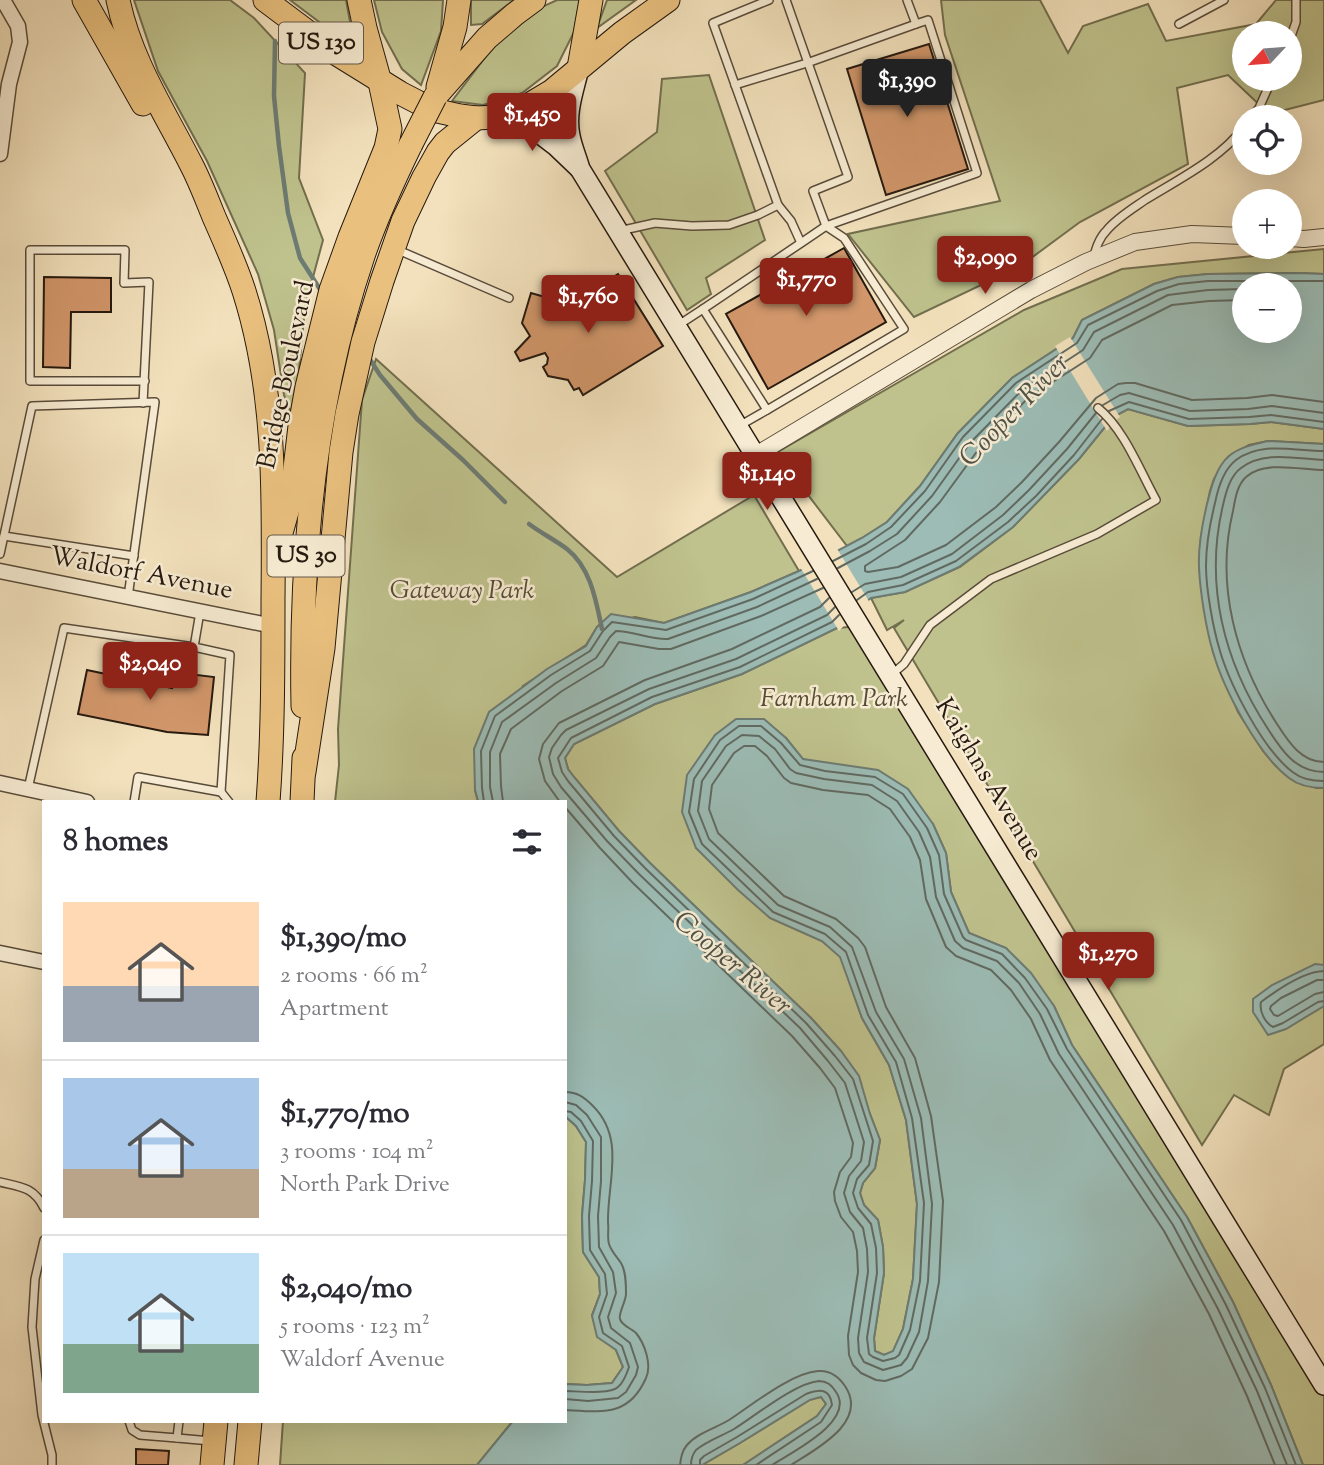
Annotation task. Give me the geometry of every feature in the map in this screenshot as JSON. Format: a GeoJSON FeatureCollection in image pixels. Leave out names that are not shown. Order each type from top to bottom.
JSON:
{"type":"FeatureCollection","features":[{"type":"Feature","properties":{"kind":"highway"},"geometry":{"type":"LineString","coordinates":[[84,0],[181,175],[220,231]]}},
{"type":"Feature","properties":{"kind":"highway","name":"US 30"},"geometry":{"type":"LineString","coordinates":[[118,0],[132,47],[193,168],[244,290],[263,369],[270,422],[273,562],[268,800]]}},
{"type":"Feature","properties":{"kind":"highway","name":"US 130"},"geometry":{"type":"LineString","coordinates":[[265,0],[337,54],[380,82],[433,110],[460,116],[486,117]]}},
{"type":"Feature","properties":{"kind":"highway"},"geometry":{"type":"LineString","coordinates":[[359,0],[380,82]]}},
{"type":"Feature","properties":{"kind":"highway"},"geometry":{"type":"LineString","coordinates":[[435,97],[451,47],[459,0]]}},
{"type":"Feature","properties":{"kind":"highway","name":"US 30"},"geometry":{"type":"LineString","coordinates":[[302,800],[302,646],[308,534],[319,432],[337,342],[364,253],[396,175],[435,97],[487,38],[534,0]]}},
{"type":"Feature","properties":{"kind":"highway"},"geometry":{"type":"LineString","coordinates":[[579,68],[591,0]]}},
{"type":"Feature","properties":{"kind":"highway"},"geometry":{"type":"LineString","coordinates":[[304,772],[323,648],[346,414],[370,316],[407,211],[438,152],[452,136],[486,117],[527,106],[552,91],[622,33],[668,0]]}},
{"type":"Feature","properties":{"kind":"highway","name":"Bridge Boulevard"},"geometry":{"type":"LineString","coordinates":[[273,562],[292,494],[300,426],[331,290],[389,138],[389,120],[380,82]]}},
{"type":"Feature","properties":{"kind":"highway"},"geometry":{"type":"LineString","coordinates":[[246,1465],[250,1423]]}},
{"type":"Feature","properties":{"kind":"highway"},"geometry":{"type":"LineString","coordinates":[[212,1465],[215,1431]]}},
{"type":"Feature","properties":{"kind":"main road","name":"Kaighns Avenue"},"geometry":{"type":"LineString","coordinates":[[579,68],[571,101],[569,125],[580,169]]}},
{"type":"Feature","properties":{"kind":"main road","name":"Kaighns Avenue"},"geometry":{"type":"LineString","coordinates":[[486,117],[535,130],[580,169],[1324,1385]]}},
{"type":"Feature","properties":{"kind":"street"},"geometry":{"type":"LineString","coordinates":[[0,154],[9,84],[7,62],[20,42],[18,26],[3,0]]}},
{"type":"Feature","properties":{"kind":"street"},"geometry":{"type":"LineString","coordinates":[[755,454],[1031,290],[1093,259],[1135,242],[1192,234],[1232,236]]}},
{"type":"Feature","properties":{"kind":"street"},"geometry":{"type":"LineString","coordinates":[[1302,239],[1324,237]]}},
{"type":"Feature","properties":{"kind":"street","name":"Waldorf Avenue"},"geometry":{"type":"LineString","coordinates":[[0,571],[273,626]]}},
{"type":"Feature","properties":{"kind":"street"},"geometry":{"type":"LineString","coordinates":[[0,783],[78,800]]}},
{"type":"Feature","properties":{"kind":"street"},"geometry":{"type":"LineString","coordinates":[[0,953],[42,962]]}},
{"type":"Feature","properties":{"kind":"lane"},"geometry":{"type":"LineString","coordinates":[[769,0],[713,23],[778,205],[791,221],[801,243]]}},
{"type":"Feature","properties":{"kind":"lane"},"geometry":{"type":"LineString","coordinates":[[738,427],[904,329],[844,238],[826,226],[813,191],[848,177],[786,0]]}},
{"type":"Feature","properties":{"kind":"lane"},"geometry":{"type":"LineString","coordinates":[[907,0],[916,23]]}},
{"type":"Feature","properties":{"kind":"lane"},"geometry":{"type":"LineString","coordinates":[[1179,24],[1224,0]]}},
{"type":"Feature","properties":{"kind":"lane"},"geometry":{"type":"LineString","coordinates":[[1296,0],[1296,21]]}},
{"type":"Feature","properties":{"kind":"lane"},"geometry":{"type":"LineString","coordinates":[[677,326],[826,226],[977,173],[928,20],[807,63],[735,85]]}},
{"type":"Feature","properties":{"kind":"lane"},"geometry":{"type":"LineString","coordinates":[[1093,259],[1096,246],[1106,230],[1125,213],[1208,161],[1232,141]]}},
{"type":"Feature","properties":{"kind":"lane"},"geometry":{"type":"LineString","coordinates":[[619,232],[655,223],[729,225],[778,205]]}},
{"type":"Feature","properties":{"kind":"lane"},"geometry":{"type":"LineString","coordinates":[[393,248],[509,298]]}},
{"type":"Feature","properties":{"kind":"lane"},"geometry":{"type":"LineString","coordinates":[[143,403],[145,381],[149,282],[124,283],[125,250],[30,250],[30,381],[145,381]]}},
{"type":"Feature","properties":{"kind":"lane"},"geometry":{"type":"LineString","coordinates":[[703,309],[767,410]]}},
{"type":"Feature","properties":{"kind":"lane"},"geometry":{"type":"LineString","coordinates":[[0,554],[32,406],[155,402],[128,597]]}},
{"type":"Feature","properties":{"kind":"lane"},"geometry":{"type":"LineString","coordinates":[[1107,403],[1109,417]]}},
{"type":"Feature","properties":{"kind":"lane"},"geometry":{"type":"LineString","coordinates":[[891,675],[904,664],[930,625],[991,579],[1097,534],[1156,500],[1120,433],[1109,417],[1098,408]]}},
{"type":"Feature","properties":{"kind":"lane"},"geometry":{"type":"LineString","coordinates":[[4,537],[134,556]]}},
{"type":"Feature","properties":{"kind":"lane"},"geometry":{"type":"LineString","coordinates":[[194,647],[200,611]]}},
{"type":"Feature","properties":{"kind":"lane"},"geometry":{"type":"LineString","coordinates":[[28,789],[64,628],[194,647],[230,655],[220,792]]}},
{"type":"Feature","properties":{"kind":"lane"},"geometry":{"type":"LineString","coordinates":[[134,800],[138,776],[220,792],[227,800]]}},
{"type":"Feature","properties":{"kind":"lane"},"geometry":{"type":"LineString","coordinates":[[0,1182],[28,1188],[42,1204]]}},
{"type":"Feature","properties":{"kind":"lane"},"geometry":{"type":"LineString","coordinates":[[42,1249],[35,1279],[32,1327],[42,1415]]}},
{"type":"Feature","properties":{"kind":"lane"},"geometry":{"type":"LineString","coordinates":[[44,1423],[52,1465]]}},
{"type":"Feature","properties":{"kind":"lane"},"geometry":{"type":"LineString","coordinates":[[130,1423],[132,1430],[140,1435],[177,1438],[215,1431]]}},
{"type":"Feature","properties":{"kind":"lane"},"geometry":{"type":"LineString","coordinates":[[177,1438],[179,1423]]}},
{"type":"Feature","properties":{"kind":"green space"},"geometry":{"type":"Polygon","coordinates":[[[134,0],[230,0],[254,18],[305,73],[299,178],[323,240],[305,307],[296,402],[290,411],[284,395],[274,330],[258,274],[207,161],[158,71],[134,0]]]}},
{"type":"Feature","properties":{"kind":"green space"},"geometry":{"type":"Polygon","coordinates":[[[290,0],[346,0],[355,49],[290,0]]]}},
{"type":"Feature","properties":{"kind":"green space"},"geometry":{"type":"Polygon","coordinates":[[[374,0],[443,0],[441,31],[421,85],[402,69],[382,32],[374,0]]]}},
{"type":"Feature","properties":{"kind":"green space"},"geometry":{"type":"Polygon","coordinates":[[[471,0],[514,0],[482,24],[471,25],[471,0]]]}},
{"type":"Feature","properties":{"kind":"green space"},"geometry":{"type":"Polygon","coordinates":[[[557,0],[580,0],[574,32],[557,66],[522,93],[483,105],[452,101],[497,42],[544,6],[557,0]]]}},
{"type":"Feature","properties":{"kind":"green space"},"geometry":{"type":"Polygon","coordinates":[[[607,0],[636,0],[597,28],[607,0]]]}},
{"type":"Feature","properties":{"kind":"green space"},"geometry":{"type":"Polygon","coordinates":[[[941,0],[1040,0],[1068,53],[1083,26],[1148,4],[1166,41],[1232,29],[1232,79],[1228,75],[1177,88],[1188,164],[1080,222],[1019,267],[914,317],[848,234],[1000,201],[945,35],[941,0]]]}},
{"type":"Feature","properties":{"kind":"green space"},"geometry":{"type":"Polygon","coordinates":[[[1276,0],[1324,0],[1324,100],[1302,106],[1260,105],[1245,91],[1302,91],[1302,21],[1258,21],[1276,0]]]}},
{"type":"Feature","properties":{"kind":"green space"},"geometry":{"type":"Polygon","coordinates":[[[709,75],[765,240],[706,278],[711,294],[687,310],[605,171],[657,132],[662,79],[709,75]]]}},
{"type":"Feature","properties":{"kind":"green space"},"geometry":{"type":"Polygon","coordinates":[[[1324,249],[1324,274],[1232,273],[1178,277],[1154,284],[1082,320],[1073,338],[1012,378],[958,433],[920,486],[887,522],[847,546],[776,453],[1024,310],[1122,269],[1232,258],[1302,259],[1302,251],[1324,249]]]}},
{"type":"Feature","properties":{"kind":"green space","name":"Gateway Park"},"geometry":{"type":"Polygon","coordinates":[[[376,359],[617,577],[754,495],[799,571],[751,592],[664,623],[635,617],[597,627],[586,645],[523,686],[475,790],[478,800],[335,800],[362,400],[376,359]]]}},
{"type":"Feature","properties":{"kind":"green space"},"geometry":{"type":"Polygon","coordinates":[[[1128,409],[1188,426],[1271,422],[1324,429],[1324,444],[1268,441],[1249,445],[1228,457],[1210,491],[1201,537],[1199,568],[1213,652],[1238,712],[1276,766],[1316,788],[1324,788],[1324,1044],[1284,1069],[1269,1115],[1234,1095],[1202,1145],[894,628],[904,620],[887,630],[871,598],[905,592],[960,567],[1013,527],[1079,459],[1113,417],[1128,409]]]}},
{"type":"Feature","properties":{"kind":"green space","name":"Farnham Park"},"geometry":{"type":"Polygon","coordinates":[[[861,626],[1324,1385],[1324,1465],[1303,1465],[1271,1385],[1233,1302],[1187,1217],[1072,1045],[1054,1006],[1006,948],[969,933],[951,892],[946,853],[933,824],[826,764],[802,759],[786,738],[696,848],[770,918],[822,941],[841,957],[862,1018],[889,1065],[906,1120],[917,1204],[913,1279],[903,1329],[893,1352],[884,1355],[875,1351],[874,1338],[884,1273],[883,1247],[878,1220],[864,1205],[860,1193],[863,1183],[875,1168],[880,1140],[841,1051],[811,1018],[619,831],[568,769],[565,758],[574,744],[655,704],[742,674],[837,628],[861,626]]]}},
{"type":"Feature","properties":{"kind":"green space"},"geometry":{"type":"Polygon","coordinates":[[[567,1118],[586,1142],[583,1252],[599,1277],[600,1294],[592,1315],[616,1350],[623,1367],[612,1383],[567,1384],[567,1118]]]}},
{"type":"Feature","properties":{"kind":"green space"},"geometry":{"type":"Polygon","coordinates":[[[821,1397],[826,1404],[817,1416],[743,1465],[702,1465],[810,1399],[821,1397]]]}},
{"type":"Feature","properties":{"kind":"green space"},"geometry":{"type":"Polygon","coordinates":[[[283,1423],[511,1423],[477,1465],[280,1465],[283,1423]]]}},
{"type":"Feature","properties":{"kind":"water","name":"Cooper River"},"geometry":{"type":"Polygon","coordinates":[[[1302,273],[1324,274],[1324,429],[1271,422],[1188,426],[1128,409],[1113,417],[1079,459],[1013,527],[959,567],[905,592],[871,598],[837,628],[742,674],[655,704],[574,744],[565,758],[568,769],[619,831],[811,1018],[859,1076],[880,1140],[875,1168],[863,1183],[860,1193],[864,1205],[878,1220],[883,1247],[884,1273],[874,1338],[875,1351],[884,1355],[893,1351],[903,1329],[913,1279],[917,1204],[906,1120],[889,1065],[862,1018],[840,957],[822,941],[770,918],[738,890],[696,848],[682,812],[687,775],[715,735],[736,719],[764,719],[786,738],[803,759],[878,770],[908,789],[933,824],[946,853],[951,892],[969,933],[1006,948],[1031,973],[1054,1006],[1072,1045],[1187,1217],[1233,1302],[1271,1385],[1303,1465],[743,1465],[817,1416],[826,1404],[821,1397],[810,1400],[702,1465],[477,1465],[511,1423],[567,1423],[567,1384],[612,1383],[623,1367],[616,1350],[597,1337],[592,1316],[600,1294],[599,1277],[583,1252],[586,1142],[567,1118],[567,800],[478,800],[474,749],[489,712],[547,669],[586,646],[597,627],[611,614],[664,623],[751,592],[799,571],[887,522],[920,486],[958,433],[1012,378],[1073,338],[1082,320],[1154,284],[1178,277],[1232,274],[1232,343],[1302,343],[1302,273]]]}},
{"type":"Feature","properties":{"kind":"water"},"geometry":{"type":"Polygon","coordinates":[[[1268,441],[1324,444],[1324,788],[1305,786],[1289,778],[1265,754],[1254,738],[1233,702],[1218,667],[1204,610],[1199,567],[1200,543],[1210,491],[1224,461],[1233,453],[1268,441]]]}},
{"type":"Feature","properties":{"kind":"water"},"geometry":{"type":"Polygon","coordinates":[[[1315,964],[1324,965],[1324,1006],[1286,1029],[1268,1035],[1253,1012],[1253,999],[1272,985],[1315,964]]]}},
{"type":"Feature","properties":{"kind":"pier"},"geometry":{"type":"Polygon","coordinates":[[[1070,337],[1120,417],[1107,431],[1055,346],[1070,337]]]}},
{"type":"Feature","properties":{"kind":"pier"},"geometry":{"type":"Polygon","coordinates":[[[836,547],[870,603],[839,631],[800,567],[836,547]]]}},
{"type":"Feature","properties":{"kind":"building"},"geometry":{"type":"Polygon","coordinates":[[[929,44],[968,169],[886,195],[847,69],[929,44]]]}},
{"type":"Feature","properties":{"kind":"building"},"geometry":{"type":"Polygon","coordinates":[[[844,248],[886,322],[768,389],[726,314],[844,248]]]}},
{"type":"Feature","properties":{"kind":"building"},"geometry":{"type":"Polygon","coordinates":[[[618,274],[663,346],[583,395],[579,388],[574,390],[568,380],[548,376],[543,367],[548,358],[545,353],[520,361],[515,352],[530,336],[522,323],[531,293],[569,304],[618,274]]]}},
{"type":"Feature","properties":{"kind":"building"},"geometry":{"type":"Polygon","coordinates":[[[44,277],[111,278],[111,312],[71,312],[70,368],[43,367],[44,277]]]}},
{"type":"Feature","properties":{"kind":"building"},"geometry":{"type":"Polygon","coordinates":[[[87,670],[172,688],[173,672],[214,677],[208,735],[167,732],[78,714],[87,670]]]}},
{"type":"Feature","properties":{"kind":"building"},"geometry":{"type":"Polygon","coordinates":[[[136,1449],[169,1451],[168,1465],[136,1465],[136,1449]]]}},
{"type":"Feature","properties":{"kind":"waterway"},"geometry":{"type":"LineString","coordinates":[[275,41],[274,96],[288,213],[300,258],[323,294]]}},
{"type":"Feature","properties":{"kind":"waterway"},"geometry":{"type":"LineString","coordinates":[[369,358],[417,419],[505,502]]}},
{"type":"Feature","properties":{"kind":"waterway"},"geometry":{"type":"LineString","coordinates":[[529,524],[567,549],[582,566],[591,586],[602,629]]}}]}
